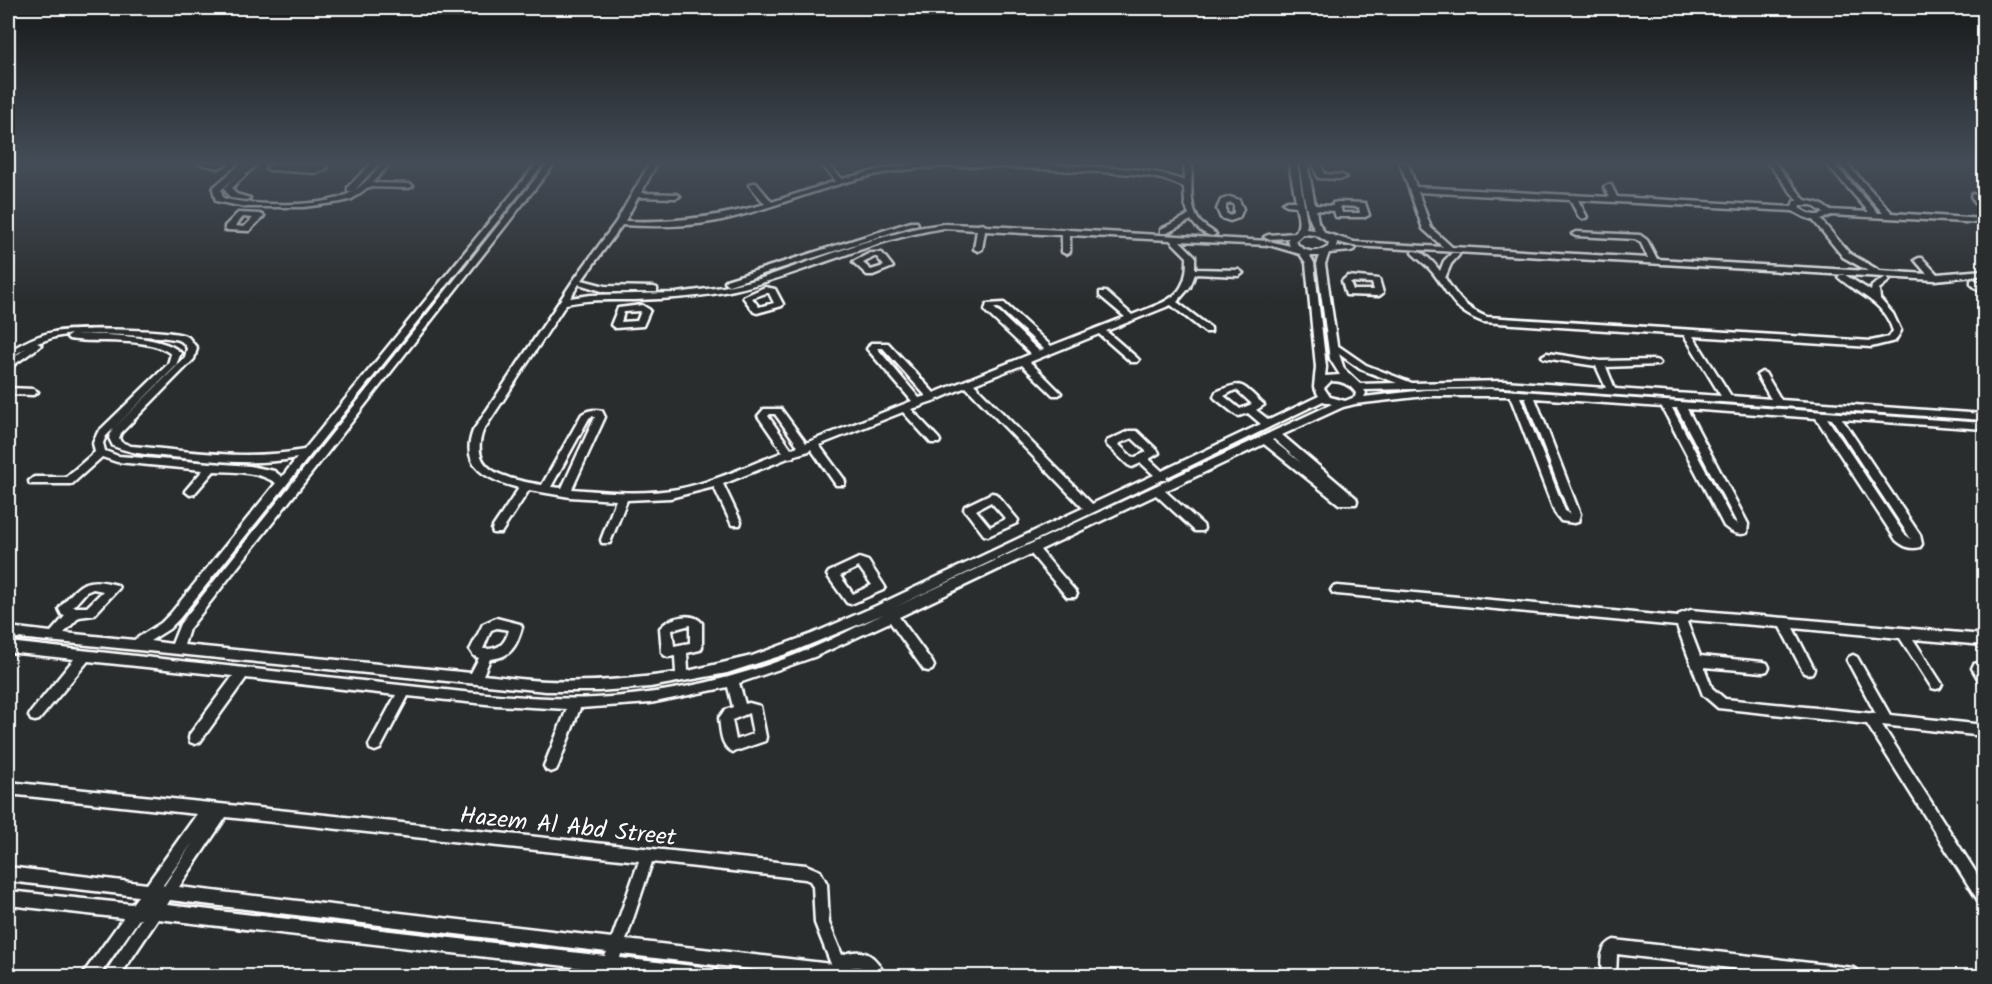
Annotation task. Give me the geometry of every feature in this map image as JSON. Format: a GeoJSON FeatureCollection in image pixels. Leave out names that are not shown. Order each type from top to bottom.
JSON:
{"type":"FeatureCollection","features":[{"type":"Feature","properties":{"kind":"street"},"geometry":{"type":"LineString","coordinates":[[253,214],[259,209]]}},
{"type":"Feature","properties":{"kind":"street"},"geometry":{"type":"LineString","coordinates":[[135,645],[165,626],[175,616],[504,209]]}},
{"type":"Feature","properties":{"kind":"street"},"geometry":{"type":"LineString","coordinates":[[176,649],[184,627],[516,209]]}},
{"type":"Feature","properties":{"kind":"street"},"geometry":{"type":"LineString","coordinates":[[628,209],[563,302],[474,440],[475,456],[484,470],[509,483],[566,492],[623,496],[670,494],[717,482],[790,455],[1172,302],[1186,290],[1192,271],[1191,256],[1168,234]]}},
{"type":"Feature","properties":{"kind":"street"},"geometry":{"type":"LineString","coordinates":[[620,223],[698,222],[750,209]]}},
{"type":"Feature","properties":{"kind":"street"},"geometry":{"type":"LineString","coordinates":[[1190,209],[1191,217],[1211,237]]}},
{"type":"Feature","properties":{"kind":"street"},"geometry":{"type":"LineString","coordinates":[[1300,209],[1303,226],[1291,243],[1310,263],[1321,367],[1320,392],[1324,397],[1340,404]]}},
{"type":"Feature","properties":{"kind":"street"},"geometry":{"type":"LineString","coordinates":[[1311,209],[1315,225],[1333,246],[1321,264],[1333,346],[1337,364],[1361,393],[1357,401]]}},
{"type":"Feature","properties":{"kind":"street"},"geometry":{"type":"LineString","coordinates":[[1420,209],[1428,229],[1437,240],[1453,252]]}},
{"type":"Feature","properties":{"kind":"street"},"geometry":{"type":"LineString","coordinates":[[1579,209],[1583,217]]}},
{"type":"Feature","properties":{"kind":"street"},"geometry":{"type":"LineString","coordinates":[[1795,209],[1816,218],[1846,255],[1883,277],[1935,277],[1984,273]]}},
{"type":"Feature","properties":{"kind":"street"},"geometry":{"type":"LineString","coordinates":[[1823,209],[1827,212],[1983,221]]}},
{"type":"Feature","properties":{"kind":"street"},"geometry":{"type":"LineString","coordinates":[[1871,209],[1876,214]]}},
{"type":"Feature","properties":{"kind":"street"},"geometry":{"type":"LineString","coordinates":[[1884,209],[1889,215]]}},
{"type":"Feature","properties":{"kind":"street"},"geometry":{"type":"LineString","coordinates":[[1816,218],[1826,217],[1827,212]]}},
{"type":"Feature","properties":{"kind":"street"},"geometry":{"type":"LineString","coordinates":[[577,281],[605,289],[688,288],[745,278],[923,229],[982,226],[1168,234],[1191,217]]}},
{"type":"Feature","properties":{"kind":"street"},"geometry":{"type":"LineString","coordinates":[[1921,217],[1930,228]]}},
{"type":"Feature","properties":{"kind":"street"},"geometry":{"type":"LineString","coordinates":[[563,302],[591,297],[641,297],[715,291],[754,283],[899,227],[936,221],[990,220],[1269,240],[1298,234],[1326,236],[1358,247],[1416,253],[1453,252],[1654,261],[1805,272]]}},
{"type":"Feature","properties":{"kind":"street"},"geometry":{"type":"LineString","coordinates":[[1231,220],[1232,235]]}},
{"type":"Feature","properties":{"kind":"street"},"geometry":{"type":"LineString","coordinates":[[978,249],[982,226]]}},
{"type":"Feature","properties":{"kind":"street"},"geometry":{"type":"LineString","coordinates":[[1407,247],[1418,241],[1428,229]]}},
{"type":"Feature","properties":{"kind":"street"},"geometry":{"type":"LineString","coordinates":[[1066,231],[1066,252]]}},
{"type":"Feature","properties":{"kind":"street"},"geometry":{"type":"LineString","coordinates":[[1576,234],[1637,237],[1644,242],[1654,261]]}},
{"type":"Feature","properties":{"kind":"street"},"geometry":{"type":"LineString","coordinates":[[1191,256],[1211,237],[1232,235],[1269,240],[1301,251],[1328,252],[1358,247],[1407,247],[1453,252],[1984,281]]}},
{"type":"Feature","properties":{"kind":"street"},"geometry":{"type":"LineString","coordinates":[[857,249],[866,257]]}},
{"type":"Feature","properties":{"kind":"street"},"geometry":{"type":"LineString","coordinates":[[1442,277],[1453,252]]}},
{"type":"Feature","properties":{"kind":"street"},"geometry":{"type":"LineString","coordinates":[[1416,253],[1432,264],[1442,277],[1457,306],[1486,320],[1883,343],[1895,337],[1897,327],[1876,300],[1838,274]]}},
{"type":"Feature","properties":{"kind":"street"},"geometry":{"type":"LineString","coordinates":[[1838,274],[1846,255]]}},
{"type":"Feature","properties":{"kind":"street"},"geometry":{"type":"LineString","coordinates":[[1919,260],[1935,277]]}},
{"type":"Feature","properties":{"kind":"street"},"geometry":{"type":"LineString","coordinates":[[1192,271],[1239,273]]}},
{"type":"Feature","properties":{"kind":"street"},"geometry":{"type":"LineString","coordinates":[[1876,300],[1875,288],[1883,277]]}},
{"type":"Feature","properties":{"kind":"street"},"geometry":{"type":"LineString","coordinates":[[1974,282],[1984,290]]}},
{"type":"Feature","properties":{"kind":"street"},"geometry":{"type":"LineString","coordinates":[[754,283],[760,292]]}},
{"type":"Feature","properties":{"kind":"street"},"geometry":{"type":"LineString","coordinates":[[1324,285],[1346,285]]}},
{"type":"Feature","properties":{"kind":"street"},"geometry":{"type":"LineString","coordinates":[[1104,294],[1132,319]]}},
{"type":"Feature","properties":{"kind":"street"},"geometry":{"type":"LineString","coordinates":[[636,309],[641,297]]}},
{"type":"Feature","properties":{"kind":"street"},"geometry":{"type":"LineString","coordinates":[[1172,302],[1208,330]]}},
{"type":"Feature","properties":{"kind":"street"},"geometry":{"type":"LineString","coordinates":[[1038,356],[989,310],[990,306],[999,304],[1051,351]]}},
{"type":"Feature","properties":{"kind":"street"},"geometry":{"type":"LineString","coordinates":[[1004,324],[1016,319]]}},
{"type":"Feature","properties":{"kind":"street"},"geometry":{"type":"LineString","coordinates":[[8,356],[30,340],[66,331],[87,330],[184,339],[192,348],[189,359],[121,427],[115,435],[115,442],[124,448],[242,459],[273,460],[309,452]]}},
{"type":"Feature","properties":{"kind":"street"},"geometry":{"type":"LineString","coordinates":[[1101,331],[1134,360]]}},
{"type":"Feature","properties":{"kind":"street"},"geometry":{"type":"LineString","coordinates":[[1687,333],[1728,399]]}},
{"type":"Feature","properties":{"kind":"street"},"geometry":{"type":"LineString","coordinates":[[8,366],[38,344],[65,338],[157,343],[172,348],[176,354],[175,361],[105,430],[98,443],[100,453]]}},
{"type":"Feature","properties":{"kind":"street"},"geometry":{"type":"LineString","coordinates":[[919,404],[872,349],[874,345],[885,345],[933,398]]}},
{"type":"Feature","properties":{"kind":"street"},"geometry":{"type":"LineString","coordinates":[[1333,346],[1372,372],[1414,386]]}},
{"type":"Feature","properties":{"kind":"street"},"geometry":{"type":"LineString","coordinates":[[1547,356],[1600,364],[1655,363]]}},
{"type":"Feature","properties":{"kind":"street"},"geometry":{"type":"LineString","coordinates":[[885,364],[898,359]]}},
{"type":"Feature","properties":{"kind":"street"},"geometry":{"type":"LineString","coordinates":[[1025,362],[1056,393]]}},
{"type":"Feature","properties":{"kind":"street"},"geometry":{"type":"LineString","coordinates":[[1600,364],[1612,392]]}},
{"type":"Feature","properties":{"kind":"street"},"geometry":{"type":"LineString","coordinates":[[1762,375],[1778,403]]}},
{"type":"Feature","properties":{"kind":"street"},"geometry":{"type":"LineString","coordinates":[[1320,384],[1333,378],[1355,384],[1414,386],[1480,384],[1665,404],[1980,426],[1984,436]]}},
{"type":"Feature","properties":{"kind":"street"},"geometry":{"type":"LineString","coordinates":[[969,384],[1091,510]]}},
{"type":"Feature","properties":{"kind":"street"},"geometry":{"type":"LineString","coordinates":[[8,391],[33,392]]}},
{"type":"Feature","properties":{"kind":"street"},"geometry":{"type":"LineString","coordinates":[[8,632],[546,686],[597,687],[682,677],[729,667],[778,652],[1162,477],[1340,404],[1441,392],[1529,395],[1540,391],[1612,392],[1984,417]]}},
{"type":"Feature","properties":{"kind":"street"},"geometry":{"type":"LineString","coordinates":[[1514,394],[1562,516],[1574,519],[1575,514],[1529,395]]}},
{"type":"Feature","properties":{"kind":"street"},"geometry":{"type":"LineString","coordinates":[[8,647],[405,690],[576,703],[645,698],[732,680],[810,654],[1158,491],[1270,433],[1324,397]]}},
{"type":"Feature","properties":{"kind":"street"},"geometry":{"type":"LineString","coordinates":[[1665,404],[1731,527],[1743,530],[1743,524],[1680,405]]}},
{"type":"Feature","properties":{"kind":"street"},"geometry":{"type":"LineString","coordinates":[[906,409],[935,441]]}},
{"type":"Feature","properties":{"kind":"street"},"geometry":{"type":"LineString","coordinates":[[1250,410],[1270,433],[1326,483]]}},
{"type":"Feature","properties":{"kind":"street"},"geometry":{"type":"LineString","coordinates":[[1878,410],[1884,419]]}},
{"type":"Feature","properties":{"kind":"street"},"geometry":{"type":"LineString","coordinates":[[790,455],[763,416],[767,411],[778,411],[840,482]]}},
{"type":"Feature","properties":{"kind":"street"},"geometry":{"type":"LineString","coordinates":[[545,489],[585,416],[590,413],[599,413],[600,417],[566,492]]}},
{"type":"Feature","properties":{"kind":"street"},"geometry":{"type":"LineString","coordinates":[[1819,414],[1904,541],[1916,544],[1916,538],[1834,415]]}},
{"type":"Feature","properties":{"kind":"street"},"geometry":{"type":"LineString","coordinates":[[100,453],[117,459],[270,474],[284,483]]}},
{"type":"Feature","properties":{"kind":"street"},"geometry":{"type":"LineString","coordinates":[[34,481],[68,481],[100,453]]}},
{"type":"Feature","properties":{"kind":"street"},"geometry":{"type":"LineString","coordinates":[[233,469],[242,459]]}},
{"type":"Feature","properties":{"kind":"street"},"geometry":{"type":"LineString","coordinates":[[1143,459],[1162,477]]}},
{"type":"Feature","properties":{"kind":"street"},"geometry":{"type":"LineString","coordinates":[[189,491],[211,467]]}},
{"type":"Feature","properties":{"kind":"street"},"geometry":{"type":"LineString","coordinates":[[717,482],[736,522]]}},
{"type":"Feature","properties":{"kind":"street"},"geometry":{"type":"LineString","coordinates":[[1548,484],[1563,485]]}},
{"type":"Feature","properties":{"kind":"street"},"geometry":{"type":"LineString","coordinates":[[497,530],[526,486]]}},
{"type":"Feature","properties":{"kind":"street"},"geometry":{"type":"LineString","coordinates":[[1158,491],[1199,528]]}},
{"type":"Feature","properties":{"kind":"street"},"geometry":{"type":"LineString","coordinates":[[1712,493],[1727,495]]}},
{"type":"Feature","properties":{"kind":"street"},"geometry":{"type":"LineString","coordinates":[[606,540],[623,496]]}},
{"type":"Feature","properties":{"kind":"street"},"geometry":{"type":"LineString","coordinates":[[1877,502],[1892,503]]}},
{"type":"Feature","properties":{"kind":"street"},"geometry":{"type":"LineString","coordinates":[[1000,528],[1016,544]]}},
{"type":"Feature","properties":{"kind":"street"},"geometry":{"type":"LineString","coordinates":[[241,535],[257,536]]}},
{"type":"Feature","properties":{"kind":"street"},"geometry":{"type":"LineString","coordinates":[[1033,549],[1071,594]]}},
{"type":"Feature","properties":{"kind":"street"},"geometry":{"type":"LineString","coordinates":[[1337,590],[1681,622]]}},
{"type":"Feature","properties":{"kind":"street"},"geometry":{"type":"LineString","coordinates":[[866,595],[892,616],[928,666]]}},
{"type":"Feature","properties":{"kind":"street"},"geometry":{"type":"LineString","coordinates":[[53,637],[75,613]]}},
{"type":"Feature","properties":{"kind":"street"},"geometry":{"type":"LineString","coordinates":[[1681,622],[1684,617],[1691,615],[1984,640]]}},
{"type":"Feature","properties":{"kind":"street"},"geometry":{"type":"LineString","coordinates":[[1681,622],[1709,695],[1722,704],[1984,730]]}},
{"type":"Feature","properties":{"kind":"street"},"geometry":{"type":"LineString","coordinates":[[1784,623],[1808,669]]}},
{"type":"Feature","properties":{"kind":"street"},"geometry":{"type":"LineString","coordinates":[[1904,634],[1936,684]]}},
{"type":"Feature","properties":{"kind":"street"},"geometry":{"type":"LineString","coordinates":[[681,651],[682,677]]}},
{"type":"Feature","properties":{"kind":"street"},"geometry":{"type":"LineString","coordinates":[[474,679],[487,654]]}},
{"type":"Feature","properties":{"kind":"street"},"geometry":{"type":"LineString","coordinates":[[34,716],[86,656]]}},
{"type":"Feature","properties":{"kind":"street"},"geometry":{"type":"LineString","coordinates":[[1853,660],[1886,720]]}},
{"type":"Feature","properties":{"kind":"street"},"geometry":{"type":"LineString","coordinates":[[1695,661],[1763,667]]}},
{"type":"Feature","properties":{"kind":"street"},"geometry":{"type":"LineString","coordinates":[[338,682],[347,666]]}},
{"type":"Feature","properties":{"kind":"street"},"geometry":{"type":"LineString","coordinates":[[195,738],[243,672]]}},
{"type":"Feature","properties":{"kind":"street"},"geometry":{"type":"LineString","coordinates":[[732,680],[740,710]]}},
{"type":"Feature","properties":{"kind":"street"},"geometry":{"type":"LineString","coordinates":[[375,745],[405,690]]}},
{"type":"Feature","properties":{"kind":"street"},"geometry":{"type":"LineString","coordinates":[[551,766],[576,703]]}},
{"type":"Feature","properties":{"kind":"street"},"geometry":{"type":"LineString","coordinates":[[1871,719],[1984,897]]}},
{"type":"Feature","properties":{"kind":"street","name":"Hazem Al Abd Street"},"geometry":{"type":"LineString","coordinates":[[8,789],[806,872],[815,876],[820,884],[824,931],[835,972]]}},
{"type":"Feature","properties":{"kind":"street"},"geometry":{"type":"LineString","coordinates":[[90,976],[137,912],[159,892],[214,811]]}},
{"type":"Feature","properties":{"kind":"street"},"geometry":{"type":"LineString","coordinates":[[608,970],[647,857]]}},
{"type":"Feature","properties":{"kind":"street"},"geometry":{"type":"LineString","coordinates":[[8,874],[835,972],[850,959],[866,960],[872,965],[877,976]]}},
{"type":"Feature","properties":{"kind":"street"},"geometry":{"type":"LineString","coordinates":[[111,976],[154,911],[159,892]]}},
{"type":"Feature","properties":{"kind":"street"},"geometry":{"type":"LineString","coordinates":[[8,897],[137,912],[154,911],[608,970],[712,976]]}},
{"type":"Feature","properties":{"kind":"street"},"geometry":{"type":"LineString","coordinates":[[1609,976],[1609,953],[1614,947],[1620,947],[1853,976]]}}]}
